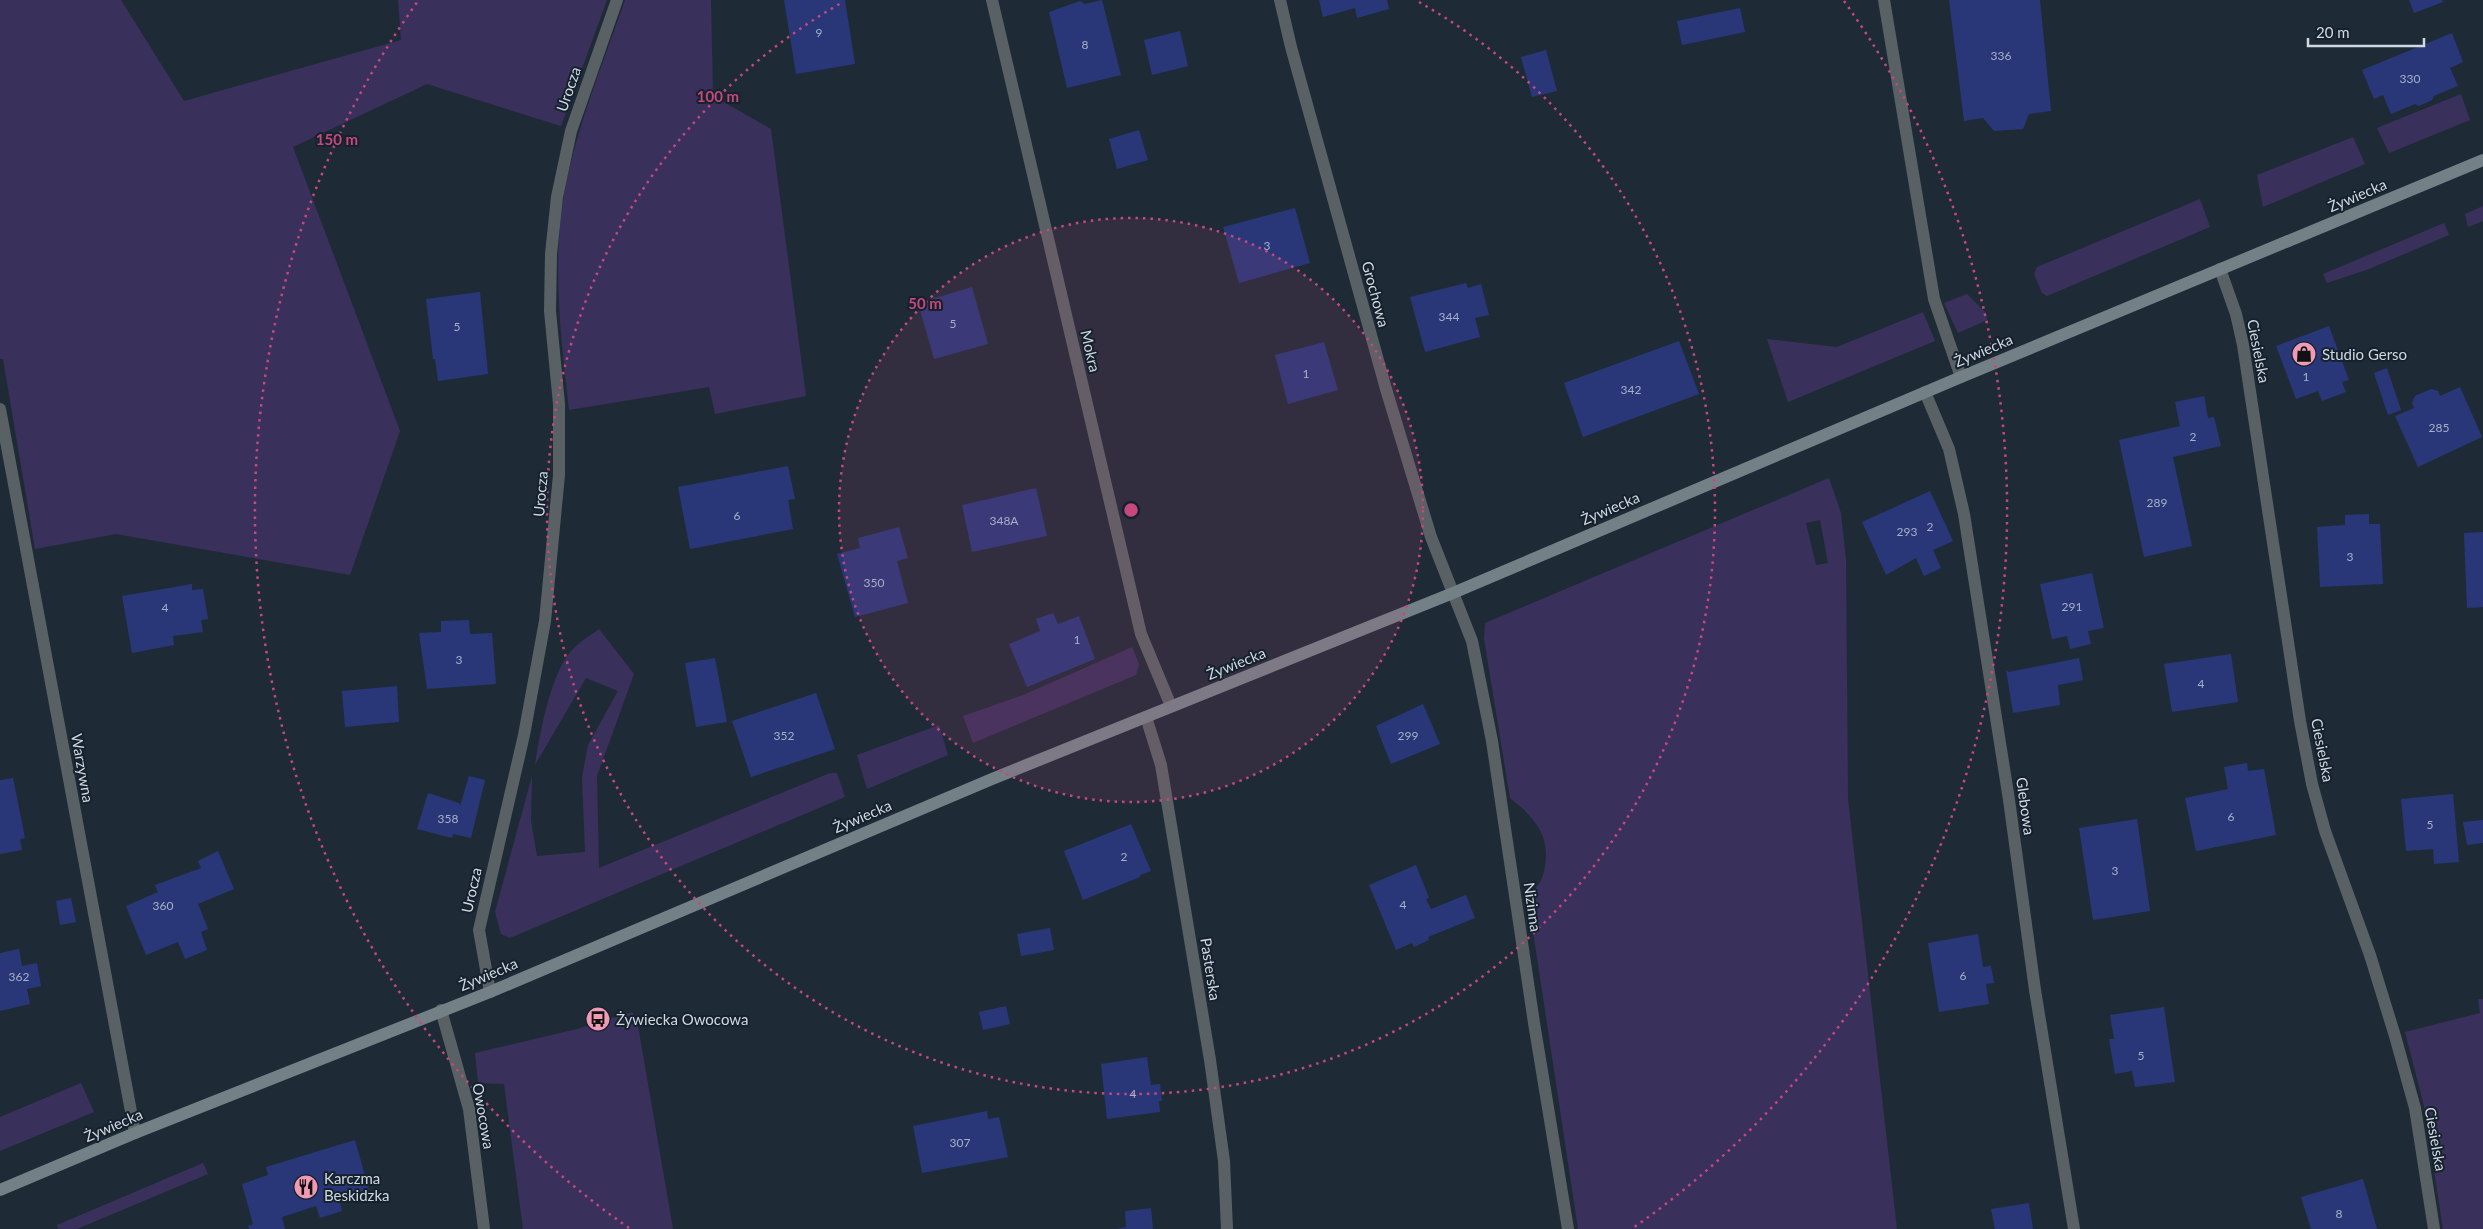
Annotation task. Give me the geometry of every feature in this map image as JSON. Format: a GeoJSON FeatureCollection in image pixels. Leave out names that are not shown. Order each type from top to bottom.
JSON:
{"type":"FeatureCollection","features":[{"type":"Feature","properties":{"kind":"main road","name":"Żywiecka"},"geometry":{"type":"LineString","coordinates":[[0,1190],[135,1132],[490,992],[964,791],[1453,593],[1961,376],[2483,160]]}},
{"type":"Feature","properties":{"kind":"street","name":"Urocza"},"geometry":{"type":"LineString","coordinates":[[490,992],[478,930],[524,735],[545,621],[559,475],[559,404],[550,311],[551,254],[557,197],[571,131],[617,0]]}},
{"type":"Feature","properties":{"kind":"street","name":"Mokra"},"geometry":{"type":"LineString","coordinates":[[992,0],[1141,634],[1171,706]]}},
{"type":"Feature","properties":{"kind":"street","name":"Grochowa"},"geometry":{"type":"LineString","coordinates":[[1280,0],[1386,390],[1431,537],[1453,593]]}},
{"type":"Feature","properties":{"kind":"street"},"geometry":{"type":"LineString","coordinates":[[1884,0],[1934,300],[1961,376]]}},
{"type":"Feature","properties":{"kind":"street","name":"Ciesielska"},"geometry":{"type":"LineString","coordinates":[[2220,269],[2236,314],[2243,345],[2300,721],[2312,784],[2325,831],[2370,954],[2415,1108],[2434,1229]]}},
{"type":"Feature","properties":{"kind":"street","name":"Glebowa"},"geometry":{"type":"LineString","coordinates":[[1926,392],[1949,449],[1964,514],[2009,800],[2035,990],[2074,1229]]}},
{"type":"Feature","properties":{"kind":"street","name":"Warzywna"},"geometry":{"type":"LineString","coordinates":[[0,409],[135,1132]]}},
{"type":"Feature","properties":{"kind":"street","name":"Nizinna"},"geometry":{"type":"LineString","coordinates":[[1453,593],[1472,641],[1492,741],[1532,1013],[1568,1229]]}},
{"type":"Feature","properties":{"kind":"street","name":"Pasterska"},"geometry":{"type":"LineString","coordinates":[[1146,717],[1161,765],[1210,1060],[1224,1162],[1228,1229]]}},
{"type":"Feature","properties":{"kind":"street","name":"Owocowa"},"geometry":{"type":"LineString","coordinates":[[441,1010],[469,1109],[484,1229]]}},
{"type":"Feature","properties":{"kind":"shaded area"},"geometry":{"type":"Polygon","coordinates":[[[0,0],[121,0],[184,101],[401,40],[398,0],[607,0],[561,126],[427,84],[293,147],[400,431],[350,575],[116,534],[35,549],[3,359],[0,359],[0,0]]]}},
{"type":"Feature","properties":{"kind":"shaded area"},"geometry":{"type":"Polygon","coordinates":[[[625,0],[711,0],[713,96],[771,129],[806,396],[715,414],[709,387],[569,410],[559,303],[560,222],[569,170],[583,121],[625,0]]]}},
{"type":"Feature","properties":{"kind":"shaded area"},"geometry":{"type":"Polygon","coordinates":[[[2461,94],[2470,120],[2389,153],[2377,128],[2461,94]]]}},
{"type":"Feature","properties":{"kind":"shaded area"},"geometry":{"type":"Polygon","coordinates":[[[2353,137],[2365,164],[2263,207],[2257,175],[2353,137]]]}},
{"type":"Feature","properties":{"kind":"shaded area"},"geometry":{"type":"Polygon","coordinates":[[[2200,199],[2210,227],[2047,296],[2042,293],[2034,274],[2037,267],[2200,199]]]}},
{"type":"Feature","properties":{"kind":"shaded area"},"geometry":{"type":"Polygon","coordinates":[[[2483,206],[2483,221],[2468,227],[2465,214],[2483,206]]]}},
{"type":"Feature","properties":{"kind":"shaded area"},"geometry":{"type":"Polygon","coordinates":[[[2444,223],[2449,235],[2369,269],[2327,283],[2323,274],[2444,223]]]}},
{"type":"Feature","properties":{"kind":"shaded area"},"geometry":{"type":"Polygon","coordinates":[[[1967,294],[1986,313],[1987,320],[1958,333],[1944,303],[1967,294]]]}},
{"type":"Feature","properties":{"kind":"shaded area"},"geometry":{"type":"Polygon","coordinates":[[[1923,312],[1935,341],[1788,402],[1767,339],[1837,347],[1923,312]]]}},
{"type":"Feature","properties":{"kind":"shaded area"},"geometry":{"type":"Polygon","coordinates":[[[1829,478],[1841,513],[1846,560],[1848,799],[1897,1229],[1578,1229],[1528,898],[1542,878],[1546,862],[1546,851],[1544,840],[1535,822],[1510,798],[1484,639],[1485,623],[1829,478]],[[1820,520],[1806,523],[1816,565],[1828,563],[1820,520]]]}},
{"type":"Feature","properties":{"kind":"shaded area"},"geometry":{"type":"Polygon","coordinates":[[[599,629],[634,674],[597,776],[599,868],[830,773],[837,773],[845,797],[510,938],[501,934],[495,912],[532,776],[531,821],[537,856],[585,852],[582,777],[588,745],[618,691],[586,678],[535,765],[548,703],[559,671],[574,648],[599,629]]]}},
{"type":"Feature","properties":{"kind":"shaded area"},"geometry":{"type":"Polygon","coordinates":[[[1132,647],[1139,664],[1136,675],[973,743],[963,716],[1023,695],[1132,647]]]}},
{"type":"Feature","properties":{"kind":"shaded area"},"geometry":{"type":"Polygon","coordinates":[[[939,725],[948,755],[867,789],[857,755],[939,725]]]}},
{"type":"Feature","properties":{"kind":"shaded area"},"geometry":{"type":"Polygon","coordinates":[[[2478,999],[2483,999],[2483,1229],[2443,1229],[2424,1106],[2405,1032],[2480,1013],[2478,999]]]}},
{"type":"Feature","properties":{"kind":"shaded area"},"geometry":{"type":"Polygon","coordinates":[[[632,1012],[637,1020],[673,1229],[523,1229],[504,1084],[478,1083],[475,1053],[577,1029],[632,1012]]]}},
{"type":"Feature","properties":{"kind":"shaded area"},"geometry":{"type":"Polygon","coordinates":[[[81,1083],[94,1112],[0,1151],[0,1117],[81,1083]]]}},
{"type":"Feature","properties":{"kind":"shaded area"},"geometry":{"type":"Polygon","coordinates":[[[203,1163],[208,1174],[77,1229],[58,1229],[57,1225],[203,1163]]]}},
{"type":"Feature","properties":{"kind":"building"},"geometry":{"type":"Polygon","coordinates":[[[784,0],[845,0],[855,64],[796,74],[784,0]]]}},
{"type":"Feature","properties":{"kind":"building"},"geometry":{"type":"Polygon","coordinates":[[[1102,0],[1121,75],[1067,88],[1049,12],[1080,1],[1085,4],[1102,0]]]}},
{"type":"Feature","properties":{"kind":"building"},"geometry":{"type":"Polygon","coordinates":[[[1319,0],[1387,0],[1389,9],[1357,18],[1355,8],[1323,17],[1319,0]]]}},
{"type":"Feature","properties":{"kind":"building"},"geometry":{"type":"Polygon","coordinates":[[[1949,0],[2040,0],[2051,111],[2029,114],[2023,129],[1994,131],[1983,118],[1964,121],[1949,0]]]}},
{"type":"Feature","properties":{"kind":"building"},"geometry":{"type":"Polygon","coordinates":[[[2409,0],[2442,0],[2443,2],[2414,13],[2409,0]]]}},
{"type":"Feature","properties":{"kind":"building"},"geometry":{"type":"Polygon","coordinates":[[[1740,8],[1745,32],[1682,45],[1677,21],[1740,8]]]}},
{"type":"Feature","properties":{"kind":"building"},"geometry":{"type":"Polygon","coordinates":[[[1180,31],[1188,66],[1152,75],[1144,40],[1180,31]]]}},
{"type":"Feature","properties":{"kind":"building"},"geometry":{"type":"Polygon","coordinates":[[[2452,33],[2463,62],[2450,68],[2458,86],[2434,96],[2432,100],[2419,106],[2415,104],[2391,114],[2383,95],[2374,99],[2362,70],[2452,33]]]}},
{"type":"Feature","properties":{"kind":"building"},"geometry":{"type":"Polygon","coordinates":[[[1546,50],[1557,91],[1532,97],[1521,57],[1546,50]]]}},
{"type":"Feature","properties":{"kind":"building"},"geometry":{"type":"Polygon","coordinates":[[[1139,130],[1148,160],[1117,169],[1109,139],[1139,130]]]}},
{"type":"Feature","properties":{"kind":"building"},"geometry":{"type":"Polygon","coordinates":[[[1295,208],[1310,263],[1239,283],[1223,227],[1295,208]]]}},
{"type":"Feature","properties":{"kind":"building"},"geometry":{"type":"Polygon","coordinates":[[[1466,283],[1468,288],[1481,284],[1489,315],[1475,318],[1480,337],[1425,352],[1410,297],[1466,283]]]}},
{"type":"Feature","properties":{"kind":"building"},"geometry":{"type":"Polygon","coordinates":[[[972,287],[988,344],[934,359],[918,303],[972,287]]]}},
{"type":"Feature","properties":{"kind":"building"},"geometry":{"type":"Polygon","coordinates":[[[480,292],[488,374],[438,381],[435,359],[433,359],[426,299],[480,292]]]}},
{"type":"Feature","properties":{"kind":"building"},"geometry":{"type":"Polygon","coordinates":[[[2329,326],[2349,380],[2342,382],[2346,392],[2322,401],[2318,391],[2296,399],[2276,346],[2329,326]]]}},
{"type":"Feature","properties":{"kind":"building"},"geometry":{"type":"Polygon","coordinates":[[[1679,341],[1699,394],[1583,437],[1564,383],[1679,341]]]}},
{"type":"Feature","properties":{"kind":"building"},"geometry":{"type":"Polygon","coordinates":[[[1324,342],[1338,390],[1288,404],[1275,355],[1324,342]]]}},
{"type":"Feature","properties":{"kind":"building"},"geometry":{"type":"Polygon","coordinates":[[[2387,368],[2401,410],[2388,415],[2374,373],[2387,368]]]}},
{"type":"Feature","properties":{"kind":"building"},"geometry":{"type":"Polygon","coordinates":[[[2460,387],[2482,437],[2418,467],[2395,416],[2414,408],[2412,403],[2415,396],[2431,389],[2438,391],[2440,396],[2460,387]]]}},
{"type":"Feature","properties":{"kind":"building"},"geometry":{"type":"Polygon","coordinates":[[[2204,396],[2208,418],[2214,417],[2221,446],[2173,457],[2192,546],[2144,557],[2119,440],[2180,426],[2175,402],[2204,396]]]}},
{"type":"Feature","properties":{"kind":"building"},"geometry":{"type":"Polygon","coordinates":[[[788,466],[795,499],[788,500],[793,529],[690,549],[678,487],[788,466]]]}},
{"type":"Feature","properties":{"kind":"building"},"geometry":{"type":"Polygon","coordinates":[[[1036,488],[1047,536],[972,552],[962,505],[1036,488]]]}},
{"type":"Feature","properties":{"kind":"building"},"geometry":{"type":"Polygon","coordinates":[[[1930,491],[1953,541],[1933,550],[1941,568],[1924,576],[1916,558],[1886,575],[1862,522],[1930,491]]]}},
{"type":"Feature","properties":{"kind":"building"},"geometry":{"type":"Polygon","coordinates":[[[2369,514],[2369,524],[2380,524],[2383,584],[2320,587],[2317,527],[2345,525],[2345,515],[2369,514]]]}},
{"type":"Feature","properties":{"kind":"building"},"geometry":{"type":"Polygon","coordinates":[[[899,527],[908,558],[897,561],[908,603],[855,617],[837,554],[860,548],[858,538],[899,527]]]}},
{"type":"Feature","properties":{"kind":"building"},"geometry":{"type":"Polygon","coordinates":[[[2483,532],[2483,607],[2467,608],[2464,533],[2483,532]]]}},
{"type":"Feature","properties":{"kind":"building"},"geometry":{"type":"Polygon","coordinates":[[[2092,573],[2104,628],[2088,631],[2091,644],[2070,649],[2067,636],[2052,639],[2040,584],[2092,573]]]}},
{"type":"Feature","properties":{"kind":"building"},"geometry":{"type":"Polygon","coordinates":[[[192,584],[192,590],[203,589],[208,619],[201,620],[203,632],[173,636],[174,645],[132,653],[122,596],[192,584]]]}},
{"type":"Feature","properties":{"kind":"building"},"geometry":{"type":"Polygon","coordinates":[[[1053,613],[1058,624],[1079,616],[1095,659],[1027,687],[1009,644],[1040,631],[1036,619],[1053,613]]]}},
{"type":"Feature","properties":{"kind":"building"},"geometry":{"type":"Polygon","coordinates":[[[469,620],[470,634],[492,633],[496,684],[427,689],[419,633],[441,632],[441,621],[469,620]]]}},
{"type":"Feature","properties":{"kind":"building"},"geometry":{"type":"Polygon","coordinates":[[[2231,654],[2238,702],[2172,712],[2164,664],[2231,654]]]}},
{"type":"Feature","properties":{"kind":"building"},"geometry":{"type":"Polygon","coordinates":[[[715,658],[727,722],[696,727],[685,663],[715,658]]]}},
{"type":"Feature","properties":{"kind":"building"},"geometry":{"type":"Polygon","coordinates":[[[2079,658],[2083,680],[2058,685],[2060,705],[2013,713],[2006,670],[2009,672],[2079,658]]]}},
{"type":"Feature","properties":{"kind":"building"},"geometry":{"type":"Polygon","coordinates":[[[397,686],[399,722],[345,727],[342,691],[397,686]]]}},
{"type":"Feature","properties":{"kind":"building"},"geometry":{"type":"Polygon","coordinates":[[[816,693],[835,749],[751,777],[732,721],[816,693]]]}},
{"type":"Feature","properties":{"kind":"building"},"geometry":{"type":"Polygon","coordinates":[[[1423,704],[1440,744],[1391,764],[1376,726],[1423,704]]]}},
{"type":"Feature","properties":{"kind":"building"},"geometry":{"type":"Polygon","coordinates":[[[2247,763],[2248,771],[2264,769],[2276,835],[2196,851],[2185,798],[2228,789],[2224,767],[2247,763]]]}},
{"type":"Feature","properties":{"kind":"building"},"geometry":{"type":"Polygon","coordinates":[[[469,776],[485,780],[471,838],[453,834],[452,838],[417,829],[428,793],[459,803],[460,806],[469,776]]]}},
{"type":"Feature","properties":{"kind":"building"},"geometry":{"type":"Polygon","coordinates":[[[13,778],[25,838],[20,839],[22,850],[0,854],[0,780],[13,778]]]}},
{"type":"Feature","properties":{"kind":"building"},"geometry":{"type":"Polygon","coordinates":[[[2453,794],[2459,862],[2434,864],[2433,849],[2406,851],[2401,799],[2453,794]]]}},
{"type":"Feature","properties":{"kind":"building"},"geometry":{"type":"Polygon","coordinates":[[[2137,819],[2150,911],[2093,920],[2079,828],[2137,819]]]}},
{"type":"Feature","properties":{"kind":"building"},"geometry":{"type":"Polygon","coordinates":[[[2483,820],[2483,843],[2467,845],[2463,822],[2483,820]]]}},
{"type":"Feature","properties":{"kind":"building"},"geometry":{"type":"Polygon","coordinates":[[[1131,824],[1151,871],[1083,900],[1064,851],[1131,824]]]}},
{"type":"Feature","properties":{"kind":"building"},"geometry":{"type":"Polygon","coordinates":[[[218,851],[234,889],[198,904],[208,929],[201,932],[207,950],[185,959],[178,942],[146,955],[126,906],[158,892],[155,885],[201,868],[198,861],[218,851]]]}},
{"type":"Feature","properties":{"kind":"building"},"geometry":{"type":"Polygon","coordinates":[[[1416,865],[1429,898],[1426,899],[1431,909],[1466,895],[1475,918],[1428,937],[1429,940],[1414,947],[1412,943],[1396,950],[1369,885],[1416,865]]]}},
{"type":"Feature","properties":{"kind":"building"},"geometry":{"type":"Polygon","coordinates":[[[71,898],[76,922],[60,925],[56,901],[71,898]]]}},
{"type":"Feature","properties":{"kind":"building"},"geometry":{"type":"Polygon","coordinates":[[[1050,928],[1054,950],[1021,956],[1017,934],[1050,928]]]}},
{"type":"Feature","properties":{"kind":"building"},"geometry":{"type":"Polygon","coordinates":[[[1978,934],[1983,967],[1991,966],[1994,983],[1986,984],[1989,1004],[1939,1012],[1928,943],[1978,934]]]}},
{"type":"Feature","properties":{"kind":"building"},"geometry":{"type":"Polygon","coordinates":[[[19,949],[22,966],[37,963],[41,986],[27,989],[30,1004],[0,1011],[0,953],[19,949]]]}},
{"type":"Feature","properties":{"kind":"building"},"geometry":{"type":"Polygon","coordinates":[[[1006,1006],[1010,1024],[983,1030],[979,1012],[1006,1006]]]}},
{"type":"Feature","properties":{"kind":"building"},"geometry":{"type":"Polygon","coordinates":[[[2164,1007],[2175,1082],[2135,1087],[2132,1071],[2115,1074],[2109,1039],[2114,1039],[2110,1015],[2164,1007]]]}},
{"type":"Feature","properties":{"kind":"building"},"geometry":{"type":"Polygon","coordinates":[[[1147,1057],[1151,1085],[1160,1084],[1162,1101],[1159,1101],[1160,1112],[1107,1119],[1101,1064],[1147,1057]]]}},
{"type":"Feature","properties":{"kind":"building"},"geometry":{"type":"Polygon","coordinates":[[[987,1111],[988,1119],[999,1117],[1008,1157],[922,1173],[913,1126],[987,1111]]]}},
{"type":"Feature","properties":{"kind":"building","name":"Karczma Beskidzka"},"geometry":{"type":"Polygon","coordinates":[[[355,1140],[369,1190],[339,1199],[342,1211],[320,1218],[316,1206],[282,1217],[285,1229],[249,1229],[248,1226],[253,1224],[242,1184],[268,1175],[266,1167],[355,1140]]]}},
{"type":"Feature","properties":{"kind":"building"},"geometry":{"type":"Polygon","coordinates":[[[2363,1179],[2377,1229],[2311,1229],[2301,1197],[2363,1179]]]}},
{"type":"Feature","properties":{"kind":"building"},"geometry":{"type":"Polygon","coordinates":[[[2029,1203],[2033,1229],[1995,1229],[1991,1209],[2029,1203]]]}},
{"type":"Feature","properties":{"kind":"building"},"geometry":{"type":"Polygon","coordinates":[[[1151,1208],[1153,1229],[1117,1229],[1126,1227],[1125,1211],[1151,1208]]]}},
{"type":"Feature","properties":{"kind":"place","name":"Studio Gerso"},"geometry":{"type":"Point","coordinates":[2304,354]}},
{"type":"Feature","properties":{"kind":"place","name":"Żywiecka Owocowa"},"geometry":{"type":"Point","coordinates":[598,1019]}},
{"type":"Feature","properties":{"kind":"place","name":"Karczma Beskidzka"},"geometry":{"type":"Point","coordinates":[306,1187]}}]}
